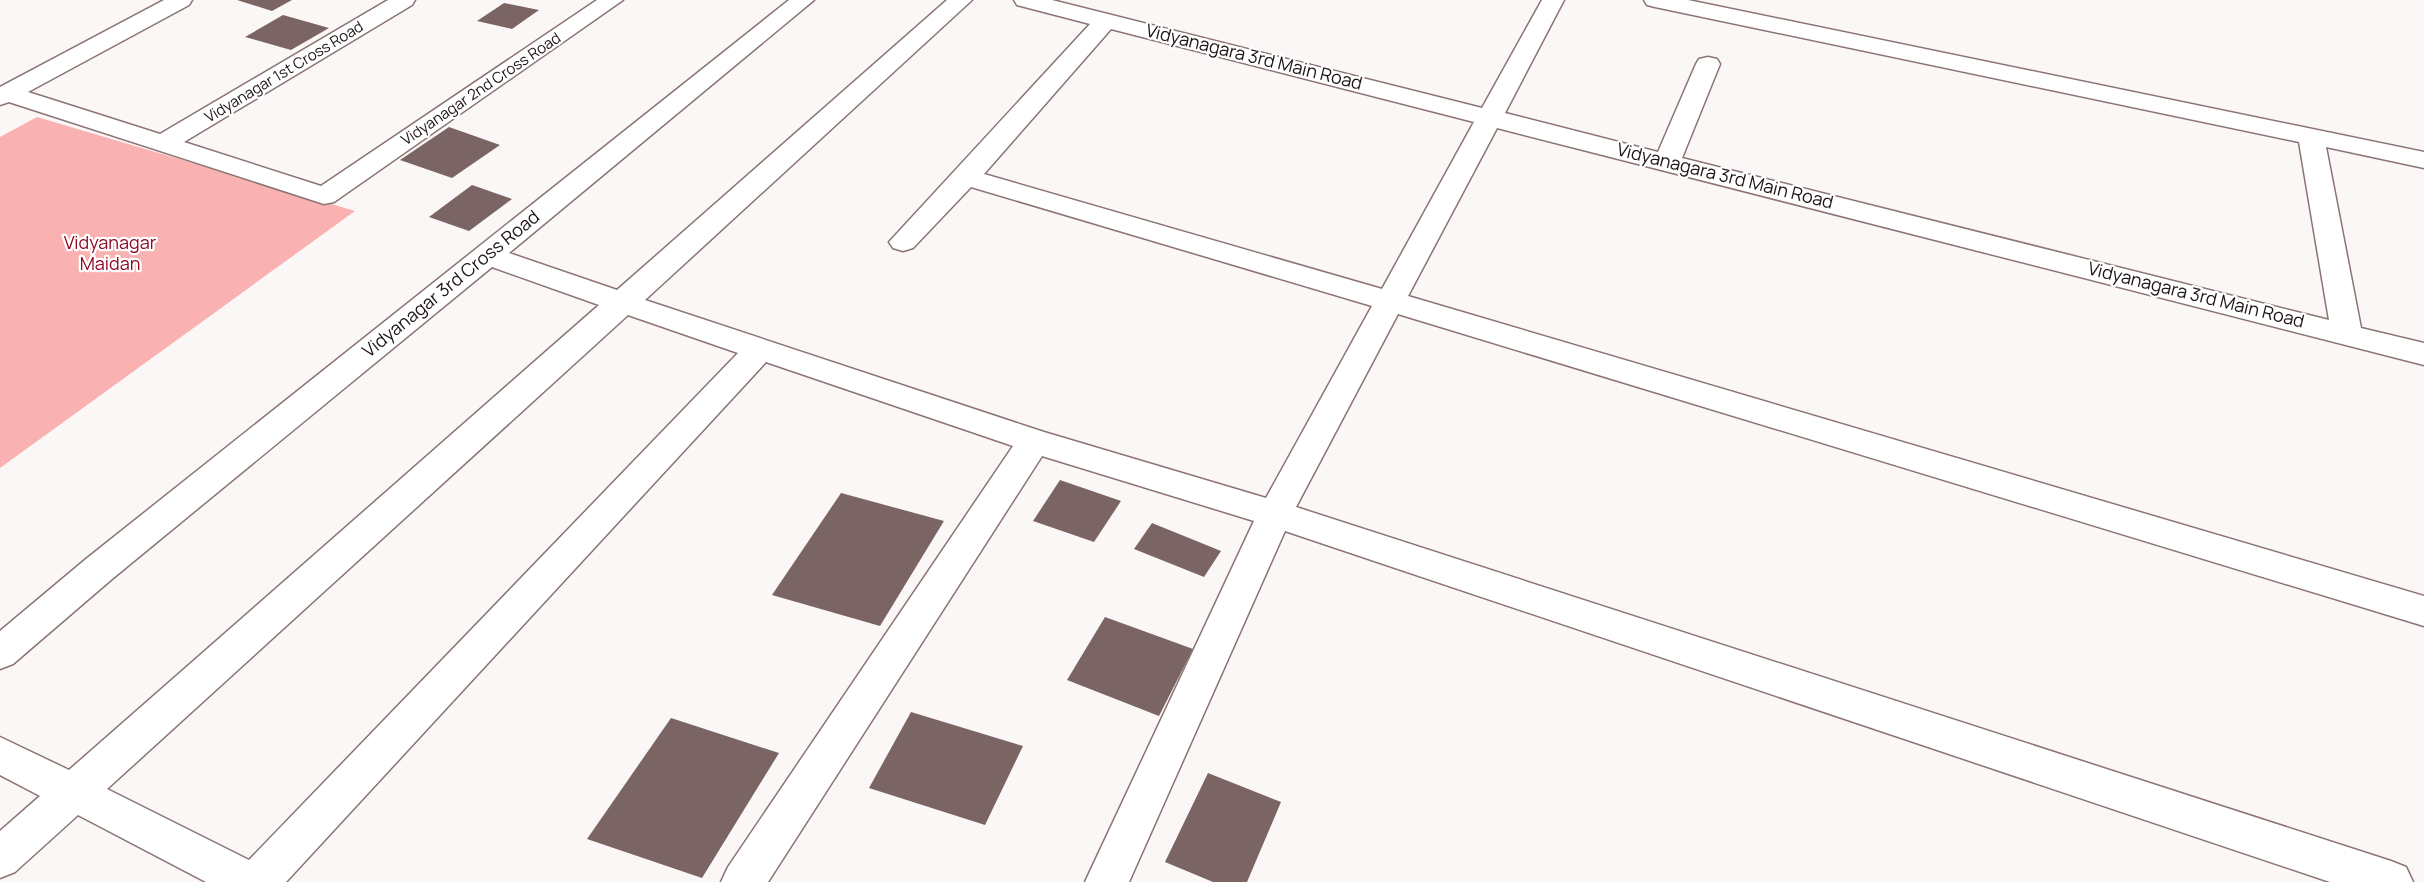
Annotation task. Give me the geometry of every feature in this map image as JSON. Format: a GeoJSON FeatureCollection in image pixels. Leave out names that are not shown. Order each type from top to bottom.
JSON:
{"type":"FeatureCollection","features":[{"type":"Feature","properties":{"kind":"street"},"geometry":{"type":"LineString","coordinates":[[3,95],[181,0]]}},
{"type":"Feature","properties":{"kind":"street","name":"Vidyanagar 1st Cross Road"},"geometry":{"type":"LineString","coordinates":[[164,143],[404,0]]}},
{"type":"Feature","properties":{"kind":"street","name":"Vidyanagar 2nd Cross Road"},"geometry":{"type":"LineString","coordinates":[[164,143],[324,196],[612,0]]}},
{"type":"Feature","properties":{"kind":"street","name":"Vidyanagar 3rd Cross Road"},"geometry":{"type":"LineString","coordinates":[[0,653],[99,569],[803,0]]}},
{"type":"Feature","properties":{"kind":"street"},"geometry":{"type":"LineString","coordinates":[[0,858],[72,791],[961,0]]}},
{"type":"Feature","properties":{"kind":"street","name":"Vidyanagara 3rd Main Road"},"geometry":{"type":"LineString","coordinates":[[1025,0],[2424,354]]}},
{"type":"Feature","properties":{"kind":"street"},"geometry":{"type":"LineString","coordinates":[[1107,882],[1275,514],[1553,0]]}},
{"type":"Feature","properties":{"kind":"street"},"geometry":{"type":"LineString","coordinates":[[1655,0],[1703,5],[2424,160]]}},
{"type":"Feature","properties":{"kind":"street"},"geometry":{"type":"LineString","coordinates":[[903,242],[966,177],[1107,20]]}},
{"type":"Feature","properties":{"kind":"street"},"geometry":{"type":"LineString","coordinates":[[1667,161],[1708,64]]}},
{"type":"Feature","properties":{"kind":"street"},"geometry":{"type":"LineString","coordinates":[[3,95],[164,143]]}},
{"type":"Feature","properties":{"kind":"street"},"geometry":{"type":"LineString","coordinates":[[2311,137],[2348,333]]}},
{"type":"Feature","properties":{"kind":"street"},"geometry":{"type":"LineString","coordinates":[[966,177],[1389,301],[2424,611]]}},
{"type":"Feature","properties":{"kind":"street"},"geometry":{"type":"LineString","coordinates":[[488,255],[622,303],[1034,441],[1275,514],[2391,882]]}},
{"type":"Feature","properties":{"kind":"street"},"geometry":{"type":"LineString","coordinates":[[257,882],[760,349]]}},
{"type":"Feature","properties":{"kind":"street"},"geometry":{"type":"LineString","coordinates":[[743,882],[1034,441]]}},
{"type":"Feature","properties":{"kind":"street"},"geometry":{"type":"LineString","coordinates":[[0,755],[249,882]]}},
{"type":"Feature","properties":{"kind":"green space","name":"Vidyanagar Maidan"},"geometry":{"type":"Polygon","coordinates":[[[37,117],[355,211],[0,468],[0,137],[37,117]]]}},
{"type":"Feature","properties":{"kind":"building"},"geometry":{"type":"Polygon","coordinates":[[[237,0],[292,0],[272,11],[237,0]]]}},
{"type":"Feature","properties":{"kind":"building"},"geometry":{"type":"Polygon","coordinates":[[[504,3],[539,10],[512,29],[477,21],[504,3]]]}},
{"type":"Feature","properties":{"kind":"building"},"geometry":{"type":"Polygon","coordinates":[[[283,15],[329,28],[291,50],[245,37],[283,15]]]}},
{"type":"Feature","properties":{"kind":"building"},"geometry":{"type":"Polygon","coordinates":[[[449,127],[500,145],[452,178],[400,160],[449,127]]]}},
{"type":"Feature","properties":{"kind":"building"},"geometry":{"type":"Polygon","coordinates":[[[472,185],[512,199],[469,231],[429,217],[472,185]]]}},
{"type":"Feature","properties":{"kind":"building"},"geometry":{"type":"Polygon","coordinates":[[[1060,480],[1121,501],[1094,542],[1033,521],[1060,480]]]}},
{"type":"Feature","properties":{"kind":"building"},"geometry":{"type":"Polygon","coordinates":[[[841,493],[944,521],[880,626],[772,595],[841,493]]]}},
{"type":"Feature","properties":{"kind":"building"},"geometry":{"type":"Polygon","coordinates":[[[1152,523],[1221,551],[1204,577],[1134,549],[1152,523]]]}},
{"type":"Feature","properties":{"kind":"building"},"geometry":{"type":"Polygon","coordinates":[[[1105,617],[1193,649],[1159,716],[1067,680],[1105,617]]]}},
{"type":"Feature","properties":{"kind":"building"},"geometry":{"type":"Polygon","coordinates":[[[911,712],[1023,746],[985,825],[869,788],[911,712]]]}},
{"type":"Feature","properties":{"kind":"building"},"geometry":{"type":"Polygon","coordinates":[[[671,718],[779,753],[702,878],[587,839],[671,718]]]}},
{"type":"Feature","properties":{"kind":"building"},"geometry":{"type":"Polygon","coordinates":[[[1208,773],[1281,802],[1247,882],[1213,882],[1165,862],[1208,773]]]}}]}
